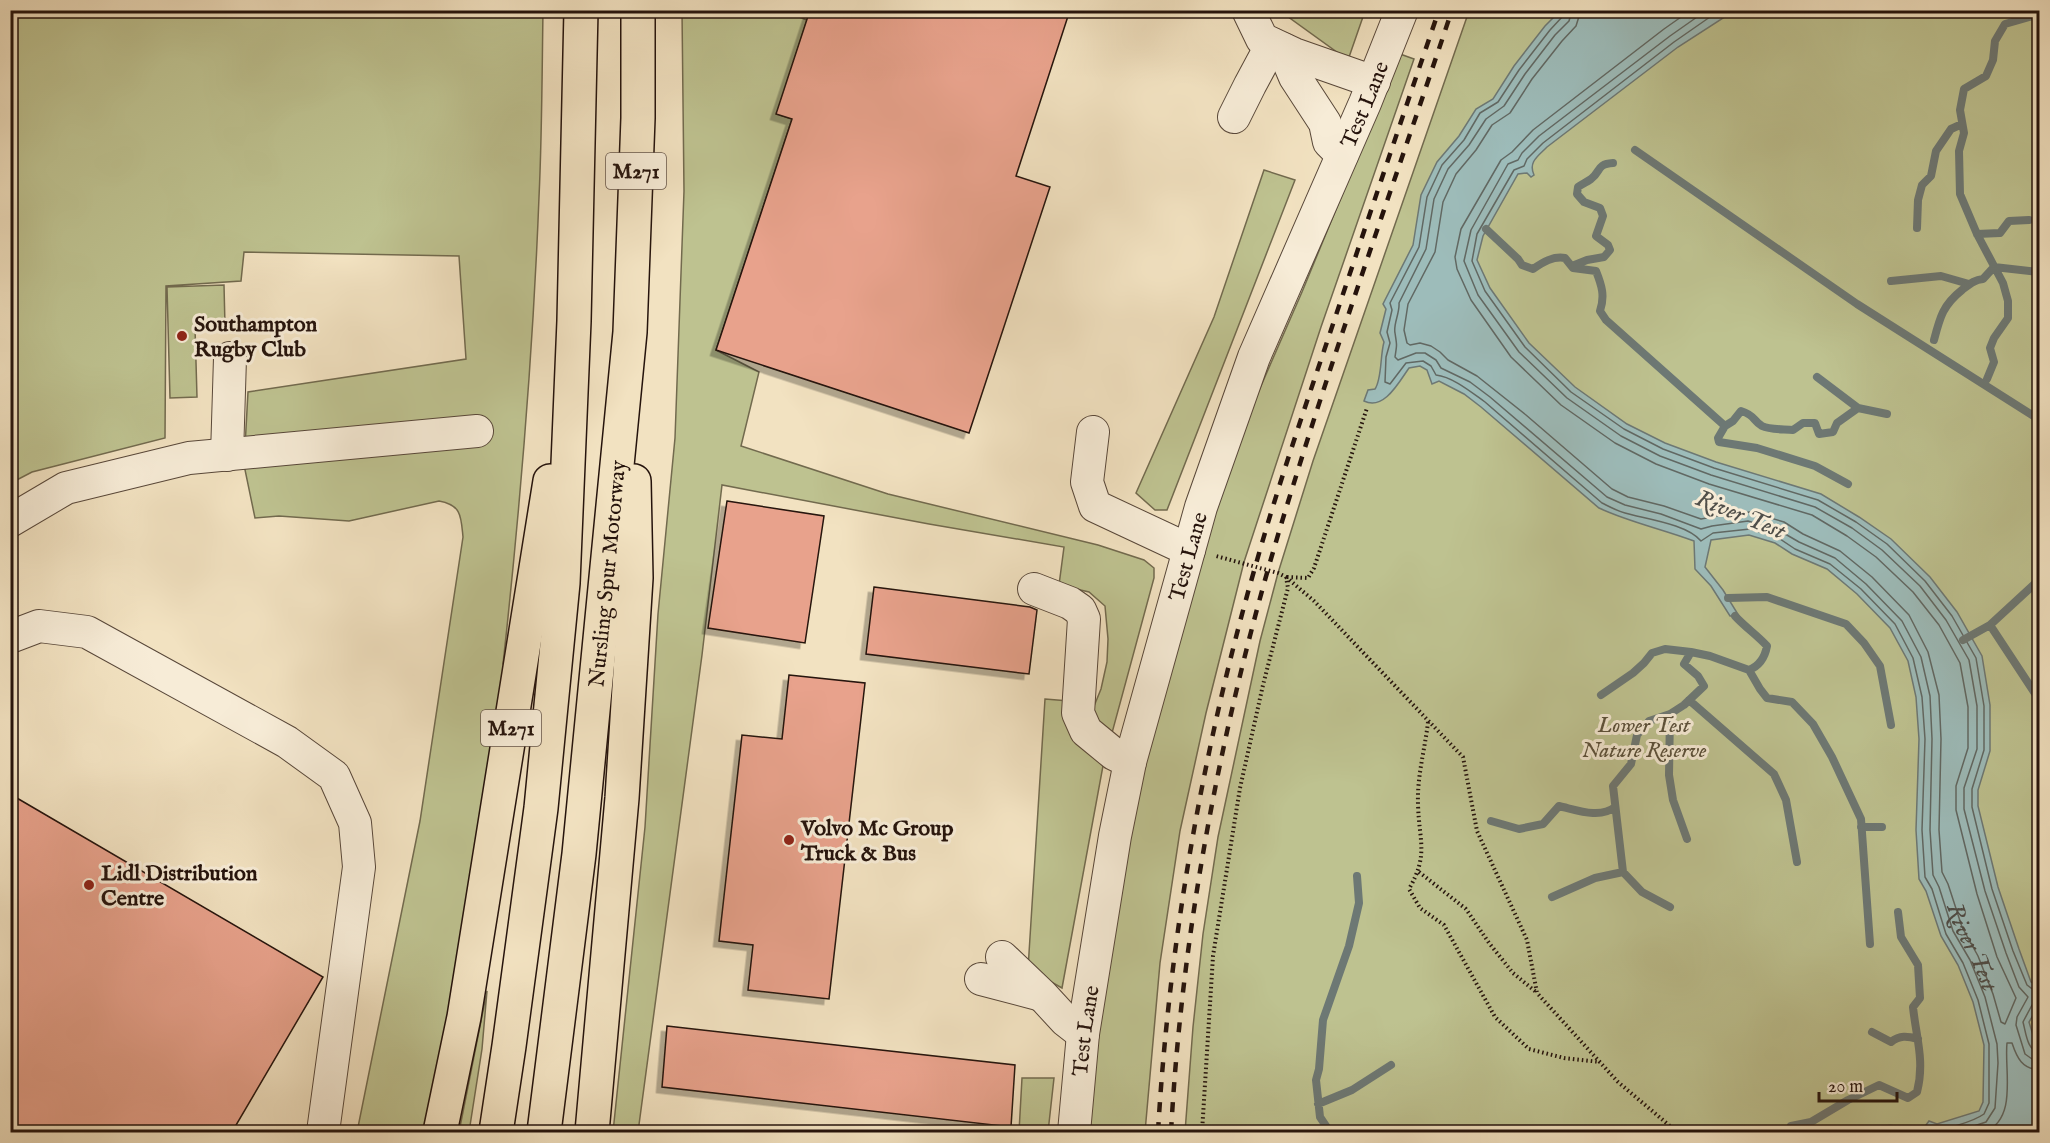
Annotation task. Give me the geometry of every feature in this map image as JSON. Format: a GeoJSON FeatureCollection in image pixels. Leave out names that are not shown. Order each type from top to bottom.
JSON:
{"type":"FeatureCollection","features":[{"type":"Feature","properties":{"kind":"highway","name":"Nursling Spur Motorway"},"geometry":{"type":"LineString","coordinates":[[496,1132],[541,808],[563,583],[574,321],[581,10]]}},
{"type":"Feature","properties":{"kind":"highway","name":"Nursling Spur Motorway"},"geometry":{"type":"LineString","coordinates":[[544,1132],[579,854],[630,332],[638,118],[638,10]]}},
{"type":"Feature","properties":{"kind":"highway","name":"M271"},"geometry":{"type":"LineString","coordinates":[[440,1132],[464,1017],[574,321]]}},
{"type":"Feature","properties":{"kind":"highway","name":"M271"},"geometry":{"type":"LineString","coordinates":[[592,1132],[622,798],[636,578],[630,332]]}},
{"type":"Feature","properties":{"kind":"street"},"geometry":{"type":"LineString","coordinates":[[1248,10],[1262,39],[1374,82]]}},
{"type":"Feature","properties":{"kind":"street","name":"Test Lane"},"geometry":{"type":"LineString","coordinates":[[1074,1132],[1083,1034],[1115,837],[1130,762],[1201,507],[1254,357],[1374,82],[1402,10]]}},
{"type":"Feature","properties":{"kind":"street"},"geometry":{"type":"LineString","coordinates":[[1234,117],[1250,85],[1278,46]]}},
{"type":"Feature","properties":{"kind":"street"},"geometry":{"type":"LineString","coordinates":[[1278,46],[1325,123],[1329,142],[1342,155]]}},
{"type":"Feature","properties":{"kind":"street"},"geometry":{"type":"LineString","coordinates":[[227,455],[230,358]]}},
{"type":"Feature","properties":{"kind":"street"},"geometry":{"type":"LineString","coordinates":[[10,521],[66,488],[189,458],[477,431]]}},
{"type":"Feature","properties":{"kind":"street"},"geometry":{"type":"LineString","coordinates":[[1093,432],[1087,482],[1095,506],[1189,550]]}},
{"type":"Feature","properties":{"kind":"street"},"geometry":{"type":"LineString","coordinates":[[1034,589],[1070,603],[1080,610],[1084,619],[1078,713],[1086,731],[1114,754],[1130,762]]}},
{"type":"Feature","properties":{"kind":"street"},"geometry":{"type":"LineString","coordinates":[[10,637],[39,626],[87,632],[287,742],[334,776],[355,823],[359,867],[323,1132]]}},
{"type":"Feature","properties":{"kind":"street"},"geometry":{"type":"LineString","coordinates":[[1002,957],[1042,994],[1065,1020],[1083,1034]]}},
{"type":"Feature","properties":{"kind":"street"},"geometry":{"type":"LineString","coordinates":[[981,979],[1042,994]]}},
{"type":"Feature","properties":{"kind":"path"},"geometry":{"type":"LineString","coordinates":[[1286,577],[1308,578],[1314,568],[1367,408]]}},
{"type":"Feature","properties":{"kind":"path"},"geometry":{"type":"LineString","coordinates":[[1189,550],[1244,562],[1269,569],[1286,577],[1314,602],[1463,758],[1477,831],[1527,940],[1537,993]]}},
{"type":"Feature","properties":{"kind":"path"},"geometry":{"type":"LineString","coordinates":[[1202,1132],[1213,956],[1240,788],[1288,588],[1286,577]]}},
{"type":"Feature","properties":{"kind":"path"},"geometry":{"type":"LineString","coordinates":[[1428,722],[1421,762],[1419,794],[1422,851],[1419,872],[1409,889],[1420,908],[1444,926],[1495,1017],[1529,1049],[1564,1058],[1600,1062]]}},
{"type":"Feature","properties":{"kind":"path"},"geometry":{"type":"LineString","coordinates":[[1419,872],[1466,909],[1488,943],[1513,974],[1537,993],[1618,1082],[1677,1132]]}},
{"type":"Feature","properties":{"kind":"green space"},"geometry":{"type":"Polygon","coordinates":[[[10,11],[543,11],[541,150],[533,314],[520,489],[503,664],[512,666],[429,1132],[357,1132],[420,821],[463,537],[461,518],[456,509],[439,501],[349,521],[279,516],[255,518],[244,465],[248,392],[466,359],[459,256],[244,252],[241,281],[166,286],[165,438],[32,472],[11,483],[10,11]]]}},
{"type":"Feature","properties":{"kind":"green space"},"geometry":{"type":"Polygon","coordinates":[[[682,11],[783,11],[807,20],[777,114],[792,119],[716,350],[759,372],[741,446],[888,494],[1098,545],[1144,560],[1154,568],[1154,578],[1112,733],[1095,724],[1092,711],[1101,689],[1107,662],[1108,639],[1105,606],[1089,592],[1059,585],[1064,547],[722,485],[702,655],[638,1132],[613,1132],[645,827],[658,614],[675,438],[684,191],[682,11]]]}},
{"type":"Feature","properties":{"kind":"green space"},"geometry":{"type":"Polygon","coordinates":[[[1280,11],[1365,11],[1348,60],[1280,11]]]}},
{"type":"Feature","properties":{"kind":"green space","name":"Lower Test Nature Reserve"},"geometry":{"type":"Polygon","coordinates":[[[1469,11],[2039,11],[2039,1132],[1185,1132],[1203,934],[1218,837],[1260,641],[1278,573],[1313,461],[1469,11]]]}},
{"type":"Feature","properties":{"kind":"green space"},"geometry":{"type":"Polygon","coordinates":[[[1400,54],[1414,59],[1321,327],[1244,562],[1206,713],[1180,831],[1160,963],[1145,1132],[1082,1132],[1136,775],[1205,537],[1257,395],[1400,54]]]}},
{"type":"Feature","properties":{"kind":"green space"},"geometry":{"type":"Polygon","coordinates":[[[1264,170],[1295,180],[1167,510],[1155,510],[1136,493],[1214,317],[1264,170]]]}},
{"type":"Feature","properties":{"kind":"green space","name":"Southampton Rugby Club"},"geometry":{"type":"Polygon","coordinates":[[[224,285],[225,326],[195,327],[197,397],[170,398],[167,287],[224,285]]]}},
{"type":"Feature","properties":{"kind":"green space"},"geometry":{"type":"Polygon","coordinates":[[[1045,699],[1069,701],[1105,755],[1062,988],[1028,969],[1045,699]]]}},
{"type":"Feature","properties":{"kind":"green space"},"geometry":{"type":"Polygon","coordinates":[[[487,991],[482,1049],[469,1132],[459,1132],[487,991]]]}},
{"type":"Feature","properties":{"kind":"green space"},"geometry":{"type":"Polygon","coordinates":[[[1022,1078],[1054,1078],[1048,1132],[1019,1132],[1022,1078]]]}},
{"type":"Feature","properties":{"kind":"water","name":"River Test"},"geometry":{"type":"Polygon","coordinates":[[[1561,10],[1734,11],[1678,47],[1547,147],[1533,163],[1534,175],[1531,177],[1527,173],[1518,174],[1483,236],[1477,260],[1490,288],[1529,343],[1575,387],[1627,424],[1665,443],[1716,462],[1821,494],[1891,539],[1930,577],[1957,612],[1982,656],[1990,705],[1990,751],[1978,790],[1978,806],[1998,887],[2019,949],[2031,982],[2039,986],[2039,1005],[2029,1022],[2039,1055],[2038,1132],[1864,1132],[1887,1126],[1923,1129],[1929,1121],[1937,1124],[1979,1111],[1983,1102],[1984,1045],[1973,1002],[1958,965],[1941,936],[1926,891],[1919,879],[1916,830],[1919,739],[1916,697],[1908,661],[1890,628],[1857,594],[1827,569],[1792,554],[1775,543],[1749,535],[1711,540],[1705,567],[1739,616],[1730,616],[1711,586],[1695,569],[1694,541],[1599,508],[1464,394],[1439,381],[1432,384],[1427,370],[1420,366],[1409,368],[1396,387],[1384,399],[1371,403],[1364,401],[1368,390],[1375,389],[1379,379],[1384,342],[1380,333],[1386,309],[1383,304],[1413,245],[1421,195],[1437,162],[1459,136],[1476,109],[1493,99],[1514,66],[1545,26],[1561,10]]]}},
{"type":"Feature","properties":{"kind":"building"},"geometry":{"type":"Polygon","coordinates":[[[810,10],[1070,10],[1016,176],[1050,187],[969,433],[716,350],[792,119],[776,114],[810,10]]]}},
{"type":"Feature","properties":{"kind":"building"},"geometry":{"type":"Polygon","coordinates":[[[727,501],[824,516],[805,643],[708,628],[727,501]]]}},
{"type":"Feature","properties":{"kind":"building"},"geometry":{"type":"Polygon","coordinates":[[[874,587],[1030,607],[1037,610],[1029,674],[866,654],[874,587]]]}},
{"type":"Feature","properties":{"kind":"building","name":"Volvo Mc Group Truck & Bus"},"geometry":{"type":"Polygon","coordinates":[[[789,675],[865,683],[829,999],[748,990],[753,945],[719,941],[742,735],[782,739],[789,675]]]}},
{"type":"Feature","properties":{"kind":"building","name":"Lidl Distribution Centre"},"geometry":{"type":"Polygon","coordinates":[[[10,794],[323,977],[232,1132],[10,1132],[10,794]]]}},
{"type":"Feature","properties":{"kind":"building"},"geometry":{"type":"Polygon","coordinates":[[[667,1026],[1015,1065],[1011,1127],[662,1087],[667,1026]]]}},
{"type":"Feature","properties":{"kind":"waterway"},"geometry":{"type":"LineString","coordinates":[[1987,379],[1994,362],[1990,348],[2008,318],[2008,301],[2003,283],[1977,234],[1960,194],[1959,151],[1964,133],[1960,110],[1964,89],[1986,76],[1993,60],[1995,41],[2005,24],[2040,14]]}},
{"type":"Feature","properties":{"kind":"waterway"},"geometry":{"type":"LineString","coordinates":[[1917,228],[1918,200],[1922,185],[1931,176],[1936,151],[1951,129],[1962,124]]}},
{"type":"Feature","properties":{"kind":"waterway"},"geometry":{"type":"LineString","coordinates":[[1635,150],[1857,304],[2040,420]]}},
{"type":"Feature","properties":{"kind":"waterway"},"geometry":{"type":"LineString","coordinates":[[1572,266],[1604,257],[1610,250],[1608,245],[1596,236],[1603,216],[1600,208],[1584,202],[1577,194],[1578,187],[1594,176],[1601,167],[1613,163]]}},
{"type":"Feature","properties":{"kind":"waterway"},"geometry":{"type":"LineString","coordinates":[[1977,234],[2000,233],[2009,221],[2029,220]]}},
{"type":"Feature","properties":{"kind":"waterway"},"geometry":{"type":"LineString","coordinates":[[1486,229],[1522,265],[1533,269],[1548,260],[1565,258],[1573,268],[1596,271],[1602,291],[1600,311],[1606,320],[1725,426],[1718,438],[1719,442],[1757,448],[1815,466],[1848,484]]}},
{"type":"Feature","properties":{"kind":"waterway"},"geometry":{"type":"LineString","coordinates":[[1934,340],[1940,318],[1950,301],[1970,284],[1983,279],[1994,267],[2039,272]]}},
{"type":"Feature","properties":{"kind":"waterway"},"geometry":{"type":"LineString","coordinates":[[1891,281],[1941,276],[1969,284]]}},
{"type":"Feature","properties":{"kind":"waterway"},"geometry":{"type":"LineString","coordinates":[[1817,377],[1858,408]]}},
{"type":"Feature","properties":{"kind":"waterway"},"geometry":{"type":"LineString","coordinates":[[1725,426],[1733,421],[1741,411],[1749,414],[1762,426],[1769,428],[1793,430],[1803,423],[1815,423],[1819,434],[1833,432],[1837,423],[1858,408],[1887,414]]}},
{"type":"Feature","properties":{"kind":"waterway"},"geometry":{"type":"LineString","coordinates":[[1990,625],[2040,579]]}},
{"type":"Feature","properties":{"kind":"waterway"},"geometry":{"type":"LineString","coordinates":[[1728,598],[1767,597],[1846,624],[1864,643],[1880,666],[1891,725]]}},
{"type":"Feature","properties":{"kind":"waterway"},"geometry":{"type":"LineString","coordinates":[[1670,907],[1642,892],[1623,872],[1613,786],[1631,764],[1637,735],[1649,721],[1670,714],[1684,705],[1704,686],[1698,676],[1684,664],[1691,652],[1710,656],[1749,670],[1761,661],[1767,646],[1735,616]]}},
{"type":"Feature","properties":{"kind":"waterway"},"geometry":{"type":"LineString","coordinates":[[1963,640],[1990,625],[2040,701]]}},
{"type":"Feature","properties":{"kind":"waterway"},"geometry":{"type":"LineString","coordinates":[[1601,695],[1633,673],[1652,653],[1665,649],[1691,652]]}},
{"type":"Feature","properties":{"kind":"waterway"},"geometry":{"type":"LineString","coordinates":[[1749,670],[1767,698],[1792,702],[1813,724],[1832,757],[1861,819],[1870,944]]}},
{"type":"Feature","properties":{"kind":"waterway"},"geometry":{"type":"LineString","coordinates":[[1689,700],[1774,774],[1786,800],[1797,862]]}},
{"type":"Feature","properties":{"kind":"waterway"},"geometry":{"type":"LineString","coordinates":[[1670,714],[1669,775],[1673,800],[1687,839]]}},
{"type":"Feature","properties":{"kind":"waterway"},"geometry":{"type":"LineString","coordinates":[[1491,821],[1519,829],[1543,824],[1559,806],[1595,813],[1609,811],[1615,807]]}},
{"type":"Feature","properties":{"kind":"waterway"},"geometry":{"type":"LineString","coordinates":[[1861,827],[1882,827]]}},
{"type":"Feature","properties":{"kind":"waterway"},"geometry":{"type":"LineString","coordinates":[[1552,897],[1595,878],[1623,872]]}},
{"type":"Feature","properties":{"kind":"waterway"},"geometry":{"type":"LineString","coordinates":[[1330,1132],[1320,1117],[1316,1080],[1323,1020],[1349,946],[1359,903],[1357,876]]}},
{"type":"Feature","properties":{"kind":"waterway"},"geometry":{"type":"LineString","coordinates":[[1791,1126],[1811,1122],[1879,1085],[1908,1098],[1917,1092],[1920,1059],[1913,1007],[1920,998],[1918,965],[1901,937],[1898,912]]}},
{"type":"Feature","properties":{"kind":"waterway"},"geometry":{"type":"LineString","coordinates":[[1872,1032],[1891,1042],[1904,1037],[1918,1039]]}},
{"type":"Feature","properties":{"kind":"waterway"},"geometry":{"type":"LineString","coordinates":[[1318,1104],[1352,1090],[1391,1065]]}},
{"type":"Feature","properties":{"kind":"railway"},"geometry":{"type":"LineString","coordinates":[[1158,1132],[1170,989],[1191,845],[1237,633],[1290,453],[1439,10]]}},
{"type":"Feature","properties":{"kind":"railway"},"geometry":{"type":"LineString","coordinates":[[1171,1132],[1177,1050],[1197,887],[1212,806],[1248,644],[1269,565],[1312,426],[1452,10]]}},
{"type":"Feature","properties":{"kind":"place","name":"Southampton Rugby Club"},"geometry":{"type":"Point","coordinates":[182,336]}},
{"type":"Feature","properties":{"kind":"place","name":"Volvo Mc Group Truck & Bus"},"geometry":{"type":"Point","coordinates":[789,840]}},
{"type":"Feature","properties":{"kind":"place","name":"Lidl Distribution Centre"},"geometry":{"type":"Point","coordinates":[89,885]}}]}
